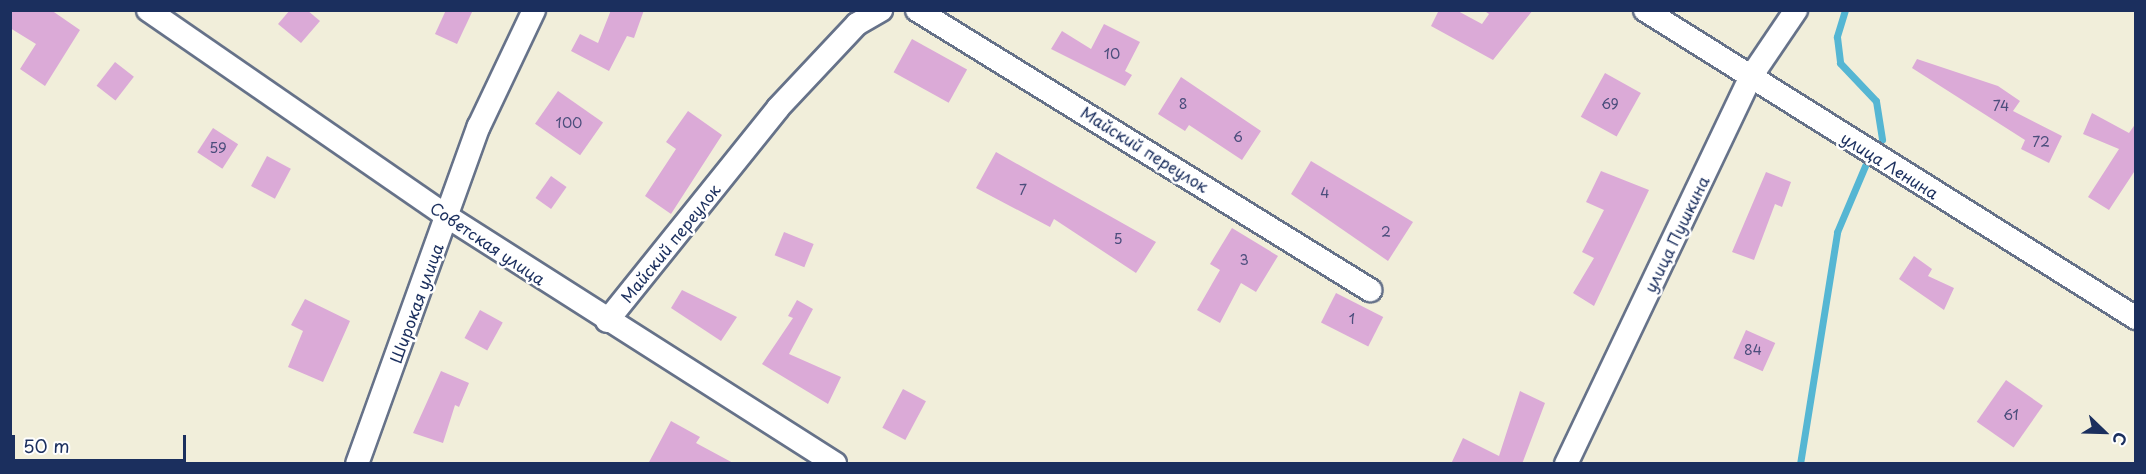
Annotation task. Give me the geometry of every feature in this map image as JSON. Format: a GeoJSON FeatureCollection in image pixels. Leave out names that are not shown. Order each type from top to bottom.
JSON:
{"type":"FeatureCollection","features":[{"type":"Feature","properties":{"kind":"street","name":"Советская улица"},"geometry":{"type":"LineString","coordinates":[[148,10],[448,217],[607,321],[835,464]]}},
{"type":"Feature","properties":{"kind":"street","name":"Широкая улица"},"geometry":{"type":"LineString","coordinates":[[357,464],[479,126],[534,10]]}},
{"type":"Feature","properties":{"kind":"street","name":"Майский переулок"},"geometry":{"type":"LineString","coordinates":[[607,321],[778,108],[857,24],[881,10]]}},
{"type":"Feature","properties":{"kind":"street","name":"Майский переулок"},"geometry":{"type":"LineString","coordinates":[[917,10],[1370,290]]}},
{"type":"Feature","properties":{"kind":"street","name":"улица Ленина"},"geometry":{"type":"LineString","coordinates":[[1645,10],[1750,78],[2136,318]]}},
{"type":"Feature","properties":{"kind":"street","name":"улица Пушкина"},"geometry":{"type":"LineString","coordinates":[[1566,464],[1750,78],[1796,10]]}},
{"type":"Feature","properties":{"kind":"building"},"geometry":{"type":"Polygon","coordinates":[[[10,10],[51,10],[80,30],[45,86],[20,69],[36,44],[10,28],[10,10]]]}},
{"type":"Feature","properties":{"kind":"building"},"geometry":{"type":"Polygon","coordinates":[[[290,10],[307,10],[320,21],[301,43],[278,24],[290,10]]]}},
{"type":"Feature","properties":{"kind":"building"},"geometry":{"type":"Polygon","coordinates":[[[446,10],[473,10],[457,44],[435,34],[446,10]]]}},
{"type":"Feature","properties":{"kind":"building"},"geometry":{"type":"Polygon","coordinates":[[[611,10],[644,10],[634,38],[627,36],[609,71],[571,51],[580,34],[598,43],[611,10]]]}},
{"type":"Feature","properties":{"kind":"building"},"geometry":{"type":"Polygon","coordinates":[[[1439,10],[1456,10],[1482,24],[1489,14],[1483,10],[1533,10],[1493,60],[1431,26],[1439,10]]]}},
{"type":"Feature","properties":{"kind":"building"},"geometry":{"type":"Polygon","coordinates":[[[1104,24],[1140,42],[1125,71],[1132,75],[1125,86],[1051,49],[1062,31],[1091,49],[1104,24]]]}},
{"type":"Feature","properties":{"kind":"building"},"geometry":{"type":"Polygon","coordinates":[[[912,39],[967,70],[949,103],[894,72],[912,39]]]}},
{"type":"Feature","properties":{"kind":"building"},"geometry":{"type":"Polygon","coordinates":[[[1917,59],[1998,86],[2020,101],[2013,111],[2062,136],[2049,163],[2021,149],[2025,140],[1912,68],[1917,59]]]}},
{"type":"Feature","properties":{"kind":"building"},"geometry":{"type":"Polygon","coordinates":[[[115,62],[134,77],[115,100],[97,86],[115,62]]]}},
{"type":"Feature","properties":{"kind":"building"},"geometry":{"type":"Polygon","coordinates":[[[1605,73],[1641,93],[1617,137],[1581,117],[1605,73]]]}},
{"type":"Feature","properties":{"kind":"building"},"geometry":{"type":"Polygon","coordinates":[[[1181,77],[1261,131],[1242,160],[1189,125],[1185,131],[1158,114],[1181,77]]]}},
{"type":"Feature","properties":{"kind":"building"},"geometry":{"type":"Polygon","coordinates":[[[558,91],[603,123],[580,155],[535,124],[558,91]]]}},
{"type":"Feature","properties":{"kind":"building"},"geometry":{"type":"Polygon","coordinates":[[[688,111],[722,135],[671,214],[645,196],[676,149],[666,142],[688,111]]]}},
{"type":"Feature","properties":{"kind":"building"},"geometry":{"type":"Polygon","coordinates":[[[2092,113],[2129,133],[2136,123],[2136,169],[2109,210],[2088,197],[2119,149],[2083,134],[2092,113]]]}},
{"type":"Feature","properties":{"kind":"building"},"geometry":{"type":"Polygon","coordinates":[[[213,128],[238,144],[222,169],[197,152],[213,128]]]}},
{"type":"Feature","properties":{"kind":"building"},"geometry":{"type":"Polygon","coordinates":[[[996,152],[1156,242],[1136,273],[1054,219],[1050,227],[976,188],[996,152]]]}},
{"type":"Feature","properties":{"kind":"building"},"geometry":{"type":"Polygon","coordinates":[[[267,156],[291,169],[275,199],[251,186],[267,156]]]}},
{"type":"Feature","properties":{"kind":"building"},"geometry":{"type":"Polygon","coordinates":[[[1311,161],[1413,222],[1388,261],[1291,194],[1311,161]]]}},
{"type":"Feature","properties":{"kind":"building"},"geometry":{"type":"Polygon","coordinates":[[[1601,171],[1649,190],[1594,306],[1573,293],[1594,258],[1582,252],[1604,210],[1586,202],[1601,171]]]}},
{"type":"Feature","properties":{"kind":"building"},"geometry":{"type":"Polygon","coordinates":[[[1766,172],[1791,182],[1782,207],[1775,204],[1754,260],[1732,252],[1766,172]]]}},
{"type":"Feature","properties":{"kind":"building"},"geometry":{"type":"Polygon","coordinates":[[[551,176],[567,187],[551,209],[536,198],[551,176]]]}},
{"type":"Feature","properties":{"kind":"building"},"geometry":{"type":"Polygon","coordinates":[[[1232,228],[1278,256],[1256,292],[1241,283],[1220,323],[1197,310],[1220,270],[1210,264],[1232,228]]]}},
{"type":"Feature","properties":{"kind":"building"},"geometry":{"type":"Polygon","coordinates":[[[784,232],[814,244],[804,267],[775,255],[784,232]]]}},
{"type":"Feature","properties":{"kind":"building"},"geometry":{"type":"Polygon","coordinates":[[[1914,256],[1932,269],[1928,276],[1954,288],[1944,310],[1899,279],[1914,256]]]}},
{"type":"Feature","properties":{"kind":"building"},"geometry":{"type":"Polygon","coordinates":[[[682,290],[737,317],[721,341],[671,308],[682,290]]]}},
{"type":"Feature","properties":{"kind":"building"},"geometry":{"type":"Polygon","coordinates":[[[1336,293],[1383,317],[1368,346],[1321,322],[1336,293]]]}},
{"type":"Feature","properties":{"kind":"building"},"geometry":{"type":"Polygon","coordinates":[[[305,299],[350,321],[323,382],[288,367],[303,331],[291,325],[305,299]]]}},
{"type":"Feature","properties":{"kind":"building"},"geometry":{"type":"Polygon","coordinates":[[[797,300],[813,309],[789,354],[841,377],[828,404],[762,364],[793,318],[788,316],[797,300]]]}},
{"type":"Feature","properties":{"kind":"building"},"geometry":{"type":"Polygon","coordinates":[[[480,310],[503,323],[487,351],[464,338],[480,310]]]}},
{"type":"Feature","properties":{"kind":"building"},"geometry":{"type":"Polygon","coordinates":[[[1746,330],[1775,343],[1763,371],[1733,358],[1746,330]]]}},
{"type":"Feature","properties":{"kind":"building"},"geometry":{"type":"Polygon","coordinates":[[[441,371],[469,383],[459,407],[455,405],[443,443],[413,433],[441,371]]]}},
{"type":"Feature","properties":{"kind":"building"},"geometry":{"type":"Polygon","coordinates":[[[2006,380],[2043,406],[2014,448],[1977,422],[2006,380]]]}},
{"type":"Feature","properties":{"kind":"building"},"geometry":{"type":"Polygon","coordinates":[[[903,389],[926,401],[905,440],[882,428],[903,389]]]}},
{"type":"Feature","properties":{"kind":"building"},"geometry":{"type":"Polygon","coordinates":[[[1520,391],[1545,403],[1522,464],[1451,464],[1463,438],[1499,456],[1520,391]]]}},
{"type":"Feature","properties":{"kind":"building"},"geometry":{"type":"Polygon","coordinates":[[[671,421],[700,437],[696,443],[735,464],[648,464],[671,421]]]}},
{"type":"Feature","properties":{"kind":"waterway"},"geometry":{"type":"LineString","coordinates":[[1845,10],[1837,37],[1840,63],[1876,101],[1882,140]]}},
{"type":"Feature","properties":{"kind":"waterway"},"geometry":{"type":"LineString","coordinates":[[1800,464],[1837,232],[1865,166]]}}]}
